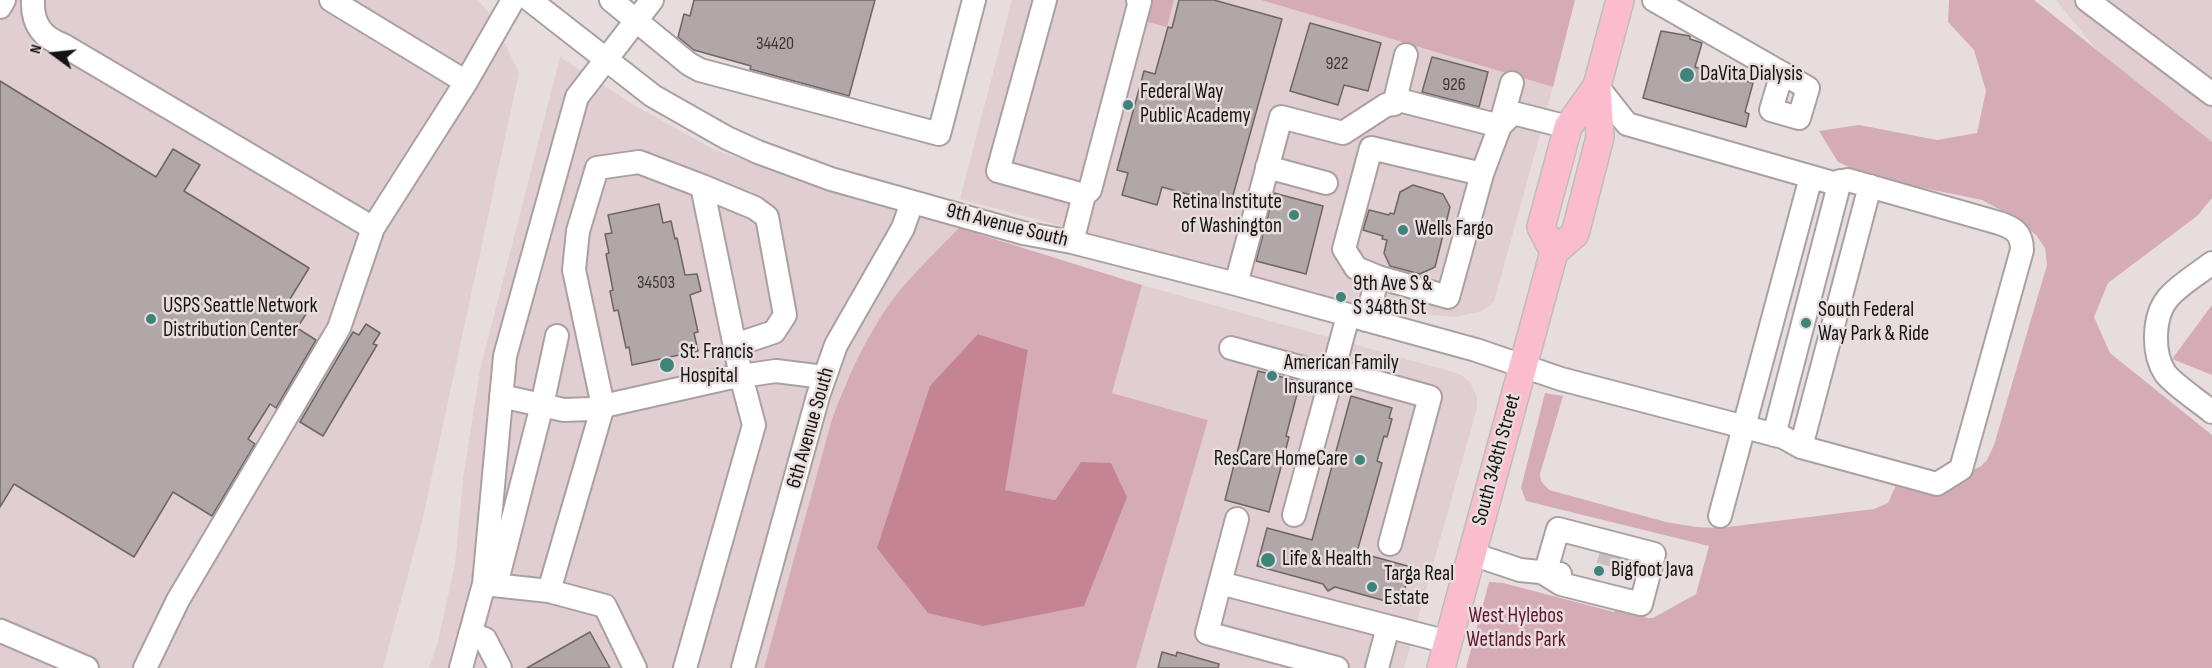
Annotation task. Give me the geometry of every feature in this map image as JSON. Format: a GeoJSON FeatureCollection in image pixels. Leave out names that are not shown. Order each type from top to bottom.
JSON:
{"type":"FeatureCollection","features":[{"type":"Feature","properties":{"kind":"main road"},"geometry":{"type":"LineString","coordinates":[[1597,86],[1568,127],[1541,227],[1554,252],[1575,234],[1600,137],[1597,86],[1620,0]]}},
{"type":"Feature","properties":{"kind":"main road","name":"South 348th Street"},"geometry":{"type":"LineString","coordinates":[[1442,668],[1554,252]]}},
{"type":"Feature","properties":{"kind":"street"},"geometry":{"type":"LineString","coordinates":[[0,7],[4,0]]}},
{"type":"Feature","properties":{"kind":"street"},"geometry":{"type":"LineString","coordinates":[[33,0],[32,12],[35,24],[42,34],[52,41],[63,45],[373,228]]}},
{"type":"Feature","properties":{"kind":"street"},"geometry":{"type":"LineString","coordinates":[[331,0],[466,81]]}},
{"type":"Feature","properties":{"kind":"street"},"geometry":{"type":"LineString","coordinates":[[145,668],[178,600],[339,328],[373,228],[466,81],[513,0]]}},
{"type":"Feature","properties":{"kind":"street","name":"9th Avenue South"},"geometry":{"type":"LineString","coordinates":[[530,0],[653,96],[758,152],[831,179],[1023,232],[1072,242],[1236,284],[1476,350],[1562,379],[1783,437],[1801,447],[1937,484],[1961,469],[2020,259],[2022,243],[2018,233],[2013,228],[1870,186],[1848,180],[1833,183],[1627,124],[1597,86]]}},
{"type":"Feature","properties":{"kind":"street"},"geometry":{"type":"LineString","coordinates":[[611,0],[688,64],[709,73],[939,134],[974,0]]}},
{"type":"Feature","properties":{"kind":"street"},"geometry":{"type":"LineString","coordinates":[[490,584],[505,356],[577,97],[652,0]]}},
{"type":"Feature","properties":{"kind":"street"},"geometry":{"type":"LineString","coordinates":[[1046,0],[998,171],[1084,195]]}},
{"type":"Feature","properties":{"kind":"street"},"geometry":{"type":"LineString","coordinates":[[1072,242],[1084,195],[1090,190],[1140,1],[1138,0]]}},
{"type":"Feature","properties":{"kind":"street"},"geometry":{"type":"LineString","coordinates":[[1654,0],[1782,73]]}},
{"type":"Feature","properties":{"kind":"street"},"geometry":{"type":"LineString","coordinates":[[2087,0],[2212,94]]}},
{"type":"Feature","properties":{"kind":"street"},"geometry":{"type":"LineString","coordinates":[[1236,284],[1281,117],[1343,133],[1386,105],[1394,104],[1406,55]]}},
{"type":"Feature","properties":{"kind":"street"},"geometry":{"type":"LineString","coordinates":[[1482,174],[1371,148],[1344,249],[1356,268],[1378,278],[1448,297],[1482,174],[1500,126],[1512,83]]}},
{"type":"Feature","properties":{"kind":"street"},"geometry":{"type":"LineString","coordinates":[[1395,99],[1500,126]]}},
{"type":"Feature","properties":{"kind":"street"},"geometry":{"type":"LineString","coordinates":[[1500,126],[1513,113],[1568,127]]}},
{"type":"Feature","properties":{"kind":"street"},"geometry":{"type":"LineString","coordinates":[[549,591],[603,406],[574,270],[578,231],[597,168],[639,162],[755,208],[766,217],[785,315],[774,332],[735,345]]}},
{"type":"Feature","properties":{"kind":"street"},"geometry":{"type":"LineString","coordinates":[[1268,167],[1326,183]]}},
{"type":"Feature","properties":{"kind":"street"},"geometry":{"type":"LineString","coordinates":[[1720,516],[1810,177]]}},
{"type":"Feature","properties":{"kind":"street"},"geometry":{"type":"LineString","coordinates":[[1774,435],[1840,181]]}},
{"type":"Feature","properties":{"kind":"street"},"geometry":{"type":"LineString","coordinates":[[685,668],[754,425],[741,376],[702,186]]}},
{"type":"Feature","properties":{"kind":"street"},"geometry":{"type":"LineString","coordinates":[[1801,447],[1870,186]]}},
{"type":"Feature","properties":{"kind":"street","name":"6th Avenue South"},"geometry":{"type":"LineString","coordinates":[[741,666],[824,377],[836,345],[903,228],[912,202]]}},
{"type":"Feature","properties":{"kind":"street"},"geometry":{"type":"LineString","coordinates":[[2212,262],[2168,298],[2158,318],[2157,335],[2158,355],[2166,373],[2212,412]]}},
{"type":"Feature","properties":{"kind":"street"},"geometry":{"type":"LineString","coordinates":[[1294,515],[1332,373],[1378,278]]}},
{"type":"Feature","properties":{"kind":"street"},"geometry":{"type":"LineString","coordinates":[[461,668],[470,634],[490,584],[542,405],[557,336]]}},
{"type":"Feature","properties":{"kind":"street"},"geometry":{"type":"LineString","coordinates":[[1231,348],[1430,397],[1390,544]]}},
{"type":"Feature","properties":{"kind":"street"},"geometry":{"type":"LineString","coordinates":[[501,396],[564,410],[590,409],[741,376],[776,371],[824,377]]}},
{"type":"Feature","properties":{"kind":"street"},"geometry":{"type":"LineString","coordinates":[[1237,519],[1207,633],[1289,662],[1337,668]]}},
{"type":"Feature","properties":{"kind":"street"},"geometry":{"type":"LineString","coordinates":[[1558,529],[1654,554],[1641,604],[1562,584],[1545,574],[1558,529]]}},
{"type":"Feature","properties":{"kind":"street"},"geometry":{"type":"LineString","coordinates":[[1570,533],[1574,544],[1600,552]]}},
{"type":"Feature","properties":{"kind":"street"},"geometry":{"type":"LineString","coordinates":[[1472,554],[1521,570],[1564,574],[1638,595],[1647,565],[1622,559]]}},
{"type":"Feature","properties":{"kind":"street"},"geometry":{"type":"LineString","coordinates":[[1220,583],[1448,642]]}},
{"type":"Feature","properties":{"kind":"street"},"geometry":{"type":"LineString","coordinates":[[490,584],[549,591],[605,606],[635,668]]}},
{"type":"Feature","properties":{"kind":"street"},"geometry":{"type":"LineString","coordinates":[[1377,668],[1388,627]]}},
{"type":"Feature","properties":{"kind":"street"},"geometry":{"type":"LineString","coordinates":[[0,632],[87,668]]}},
{"type":"Feature","properties":{"kind":"street"},"geometry":{"type":"LineString","coordinates":[[470,634],[485,639],[500,668]]}},
{"type":"Feature","properties":{"kind":"shaded area","name":"USPS Seattle Network Distribution Center"},"geometry":{"type":"Polygon","coordinates":[[[0,0],[478,0],[492,17],[519,73],[422,522],[383,668],[0,668],[0,0]]]}},
{"type":"Feature","properties":{"kind":"shaded area"},"geometry":{"type":"Polygon","coordinates":[[[1012,0],[1261,0],[1553,87],[1494,302],[1482,311],[1455,317],[1353,303],[960,199],[1012,0]]]}},
{"type":"Feature","properties":{"kind":"shaded area"},"geometry":{"type":"Polygon","coordinates":[[[2056,0],[2212,0],[2212,192],[2056,0]]]}},
{"type":"Feature","properties":{"kind":"shaded area","name":"St. Francis Hospital"},"geometry":{"type":"Polygon","coordinates":[[[560,57],[634,105],[713,149],[800,180],[959,228],[891,302],[870,335],[844,386],[832,419],[764,668],[429,668],[438,641],[455,564],[463,479],[480,370],[560,57]]]}},
{"type":"Feature","properties":{"kind":"shaded area"},"geometry":{"type":"Polygon","coordinates":[[[1142,285],[1460,374],[1470,382],[1477,397],[1477,408],[1404,668],[1136,668],[1208,420],[1112,393],[1142,285]]]}},
{"type":"Feature","properties":{"kind":"shaded area"},"geometry":{"type":"Polygon","coordinates":[[[978,334],[1028,350],[1005,490],[1055,500],[1081,462],[1111,463],[1127,497],[1084,606],[983,626],[928,613],[877,548],[930,386],[978,334]]]}},
{"type":"Feature","properties":{"kind":"green space"},"geometry":{"type":"Polygon","coordinates":[[[1145,0],[1174,0],[1167,27],[1140,20],[1145,0]]]}},
{"type":"Feature","properties":{"kind":"green space"},"geometry":{"type":"Polygon","coordinates":[[[1261,0],[1575,0],[1553,87],[1261,0]]]}},
{"type":"Feature","properties":{"kind":"green space","name":"West Hylebos Wetlands Park"},"geometry":{"type":"Polygon","coordinates":[[[1949,0],[2034,0],[2212,142],[2212,198],[2197,216],[2108,283],[2094,317],[2110,353],[2212,435],[2212,668],[1466,668],[1489,582],[1503,583],[1614,612],[1616,608],[1648,618],[1653,618],[1696,594],[1709,546],[1526,501],[1521,488],[1545,393],[1563,396],[1540,474],[1541,481],[1549,490],[1666,522],[1696,527],[1720,528],[1874,509],[1888,503],[1896,485],[1938,488],[1981,466],[1987,460],[1994,445],[2047,265],[2045,248],[2036,235],[2014,217],[1982,200],[1870,177],[1838,162],[1819,131],[1859,125],[1937,140],[1977,133],[1986,91],[1974,50],[1948,22],[1949,0]]]}},
{"type":"Feature","properties":{"kind":"green space"},"geometry":{"type":"Polygon","coordinates":[[[959,228],[1142,285],[1112,393],[1208,420],[1136,668],[764,668],[832,419],[857,359],[890,303],[959,228]],[[978,334],[983,626],[1081,462],[1055,500],[1004,490],[1028,350],[978,334]]]}},
{"type":"Feature","properties":{"kind":"green space"},"geometry":{"type":"Polygon","coordinates":[[[2212,305],[2212,375],[2172,359],[2212,305]]]}},
{"type":"Feature","properties":{"kind":"building"},"geometry":{"type":"Polygon","coordinates":[[[694,0],[875,0],[849,96],[750,69],[751,66],[694,50],[678,37],[684,14],[690,16],[694,0]]]}},
{"type":"Feature","properties":{"kind":"building"},"geometry":{"type":"Polygon","coordinates":[[[1179,0],[1214,0],[1282,19],[1230,206],[1162,187],[1157,205],[1122,195],[1128,173],[1117,170],[1144,71],[1155,74],[1168,27],[1172,28],[1179,0]]]}},
{"type":"Feature","properties":{"kind":"building"},"geometry":{"type":"Polygon","coordinates":[[[1310,23],[1381,43],[1368,91],[1344,85],[1338,105],[1290,91],[1310,23]]]}},
{"type":"Feature","properties":{"kind":"building","name":"DaVita Dialysis"},"geometry":{"type":"Polygon","coordinates":[[[1661,31],[1690,36],[1690,39],[1702,43],[1695,67],[1753,83],[1745,112],[1749,114],[1746,127],[1643,98],[1661,31]]]}},
{"type":"Feature","properties":{"kind":"building"},"geometry":{"type":"Polygon","coordinates":[[[1432,57],[1488,72],[1479,107],[1422,92],[1432,57]]]}},
{"type":"Feature","properties":{"kind":"building","name":"USPS Seattle Network Distribution Center"},"geometry":{"type":"Polygon","coordinates":[[[0,81],[156,177],[173,149],[200,165],[184,191],[309,268],[290,299],[308,311],[297,328],[316,340],[276,408],[270,404],[248,439],[255,444],[212,516],[173,492],[134,557],[14,484],[0,507],[0,81]]]}},
{"type":"Feature","properties":{"kind":"building","name":"Wells Fargo"},"geometry":{"type":"Polygon","coordinates":[[[1413,185],[1443,194],[1450,207],[1435,267],[1420,274],[1390,266],[1384,253],[1387,240],[1382,239],[1383,236],[1363,230],[1369,210],[1394,214],[1400,192],[1413,185]]]}},
{"type":"Feature","properties":{"kind":"building"},"geometry":{"type":"Polygon","coordinates":[[[1274,193],[1323,206],[1306,274],[1256,261],[1274,193]]]}},
{"type":"Feature","properties":{"kind":"building"},"geometry":{"type":"Polygon","coordinates":[[[659,204],[663,223],[671,221],[685,275],[697,274],[701,291],[690,295],[698,332],[694,333],[698,351],[632,365],[618,310],[614,311],[610,291],[613,290],[606,254],[609,253],[605,234],[612,233],[608,215],[659,204]]]}},
{"type":"Feature","properties":{"kind":"building"},"geometry":{"type":"Polygon","coordinates":[[[366,324],[380,333],[373,344],[377,345],[323,436],[300,422],[353,332],[359,335],[366,324]]]}},
{"type":"Feature","properties":{"kind":"building"},"geometry":{"type":"Polygon","coordinates":[[[1258,371],[1297,381],[1294,393],[1297,394],[1286,436],[1289,437],[1269,512],[1225,500],[1258,371]]]}},
{"type":"Feature","properties":{"kind":"building"},"geometry":{"type":"Polygon","coordinates":[[[1351,396],[1392,408],[1389,418],[1392,419],[1387,437],[1384,436],[1377,461],[1382,463],[1357,552],[1411,567],[1400,605],[1335,587],[1328,591],[1323,584],[1257,566],[1267,528],[1312,540],[1351,396]]]}},
{"type":"Feature","properties":{"kind":"building"},"geometry":{"type":"Polygon","coordinates":[[[590,632],[610,668],[527,668],[590,632]]]}},
{"type":"Feature","properties":{"kind":"building"},"geometry":{"type":"Polygon","coordinates":[[[1162,652],[1176,656],[1177,652],[1219,664],[1218,668],[1158,668],[1162,652]]]}},
{"type":"Feature","properties":{"kind":"tunnel"},"geometry":{"type":"LineString","coordinates":[[1600,552],[1622,559]]}},
{"type":"Feature","properties":{"kind":"place","name":"DaVita Dialysis"},"geometry":{"type":"Point","coordinates":[1687,75]}},
{"type":"Feature","properties":{"kind":"place","name":"Federal Way Public Academy"},"geometry":{"type":"Point","coordinates":[1128,105]}},
{"type":"Feature","properties":{"kind":"place","name":"Retina Institute of Washington"},"geometry":{"type":"Point","coordinates":[1294,215]}},
{"type":"Feature","properties":{"kind":"place","name":"Wells Fargo"},"geometry":{"type":"Point","coordinates":[1403,230]}},
{"type":"Feature","properties":{"kind":"place","name":"9th Ave S & S 348th St"},"geometry":{"type":"Point","coordinates":[1341,297]}},
{"type":"Feature","properties":{"kind":"place","name":"USPS Seattle Network Distribution Center"},"geometry":{"type":"Point","coordinates":[151,319]}},
{"type":"Feature","properties":{"kind":"place","name":"South Federal Way Park & Ride"},"geometry":{"type":"Point","coordinates":[1806,323]}},
{"type":"Feature","properties":{"kind":"place","name":"St. Francis Hospital"},"geometry":{"type":"Point","coordinates":[667,365]}},
{"type":"Feature","properties":{"kind":"place","name":"American Family Insurance"},"geometry":{"type":"Point","coordinates":[1272,376]}},
{"type":"Feature","properties":{"kind":"place","name":"ResCare HomeCare"},"geometry":{"type":"Point","coordinates":[1360,460]}},
{"type":"Feature","properties":{"kind":"place","name":"Life & Health"},"geometry":{"type":"Point","coordinates":[1268,560]}},
{"type":"Feature","properties":{"kind":"place","name":"Bigfoot Java"},"geometry":{"type":"Point","coordinates":[1599,571]}},
{"type":"Feature","properties":{"kind":"place","name":"Targa Real Estate"},"geometry":{"type":"Point","coordinates":[1372,587]}}]}
